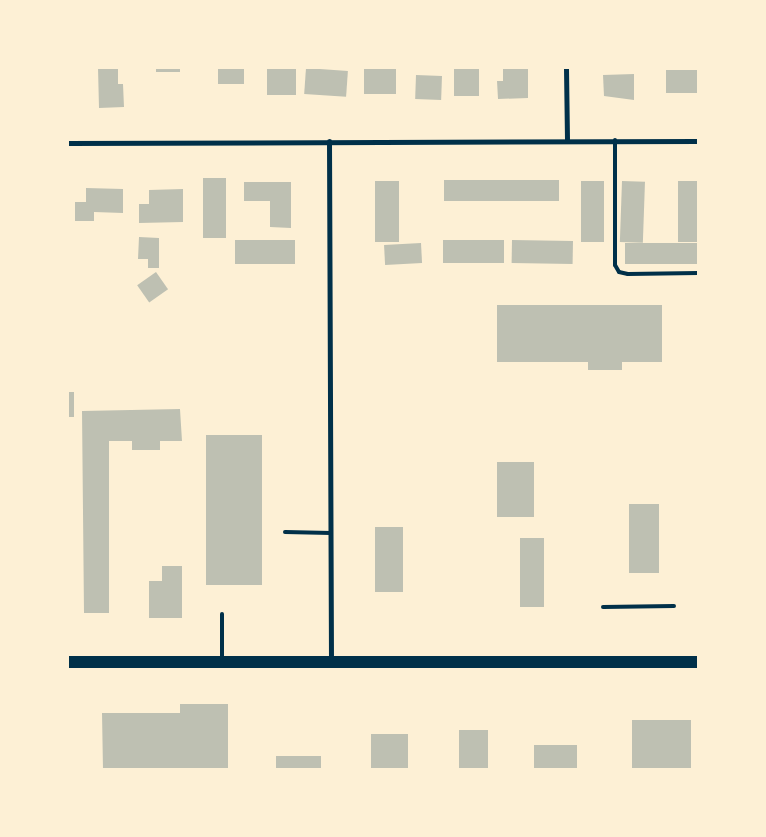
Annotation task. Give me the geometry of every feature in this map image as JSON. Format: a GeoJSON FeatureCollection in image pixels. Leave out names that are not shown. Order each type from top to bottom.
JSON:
{"type":"FeatureCollection","features":[{"type":"Feature","properties":{"kind":"main road"},"geometry":{"type":"LineString","coordinates":[[68,662],[698,662]]}},
{"type":"Feature","properties":{"kind":"street"},"geometry":{"type":"LineString","coordinates":[[566,68],[567,140]]}},
{"type":"Feature","properties":{"kind":"street"},"geometry":{"type":"LineString","coordinates":[[329,141],[331,663]]}},
{"type":"Feature","properties":{"kind":"street"},"geometry":{"type":"LineString","coordinates":[[68,143],[698,141]]}},
{"type":"Feature","properties":{"kind":"lane"},"geometry":{"type":"LineString","coordinates":[[615,140],[615,265],[619,272],[628,274],[698,272]]}},
{"type":"Feature","properties":{"kind":"lane"},"geometry":{"type":"LineString","coordinates":[[285,532],[331,533]]}},
{"type":"Feature","properties":{"kind":"lane"},"geometry":{"type":"LineString","coordinates":[[603,607],[674,606]]}},
{"type":"Feature","properties":{"kind":"lane"},"geometry":{"type":"LineString","coordinates":[[222,614],[222,662]]}},
{"type":"Feature","properties":{"kind":"building"},"geometry":{"type":"Polygon","coordinates":[[[98,68],[118,68],[118,84],[123,84],[124,107],[99,108],[98,68]]]}},
{"type":"Feature","properties":{"kind":"building"},"geometry":{"type":"Polygon","coordinates":[[[156,68],[180,68],[180,72],[156,72],[156,68]]]}},
{"type":"Feature","properties":{"kind":"building"},"geometry":{"type":"Polygon","coordinates":[[[218,68],[244,68],[244,84],[218,84],[218,68]]]}},
{"type":"Feature","properties":{"kind":"building"},"geometry":{"type":"Polygon","coordinates":[[[306,68],[348,71],[346,97],[304,94],[306,68]]]}},
{"type":"Feature","properties":{"kind":"building"},"geometry":{"type":"Polygon","coordinates":[[[364,68],[396,68],[396,94],[364,94],[364,68]]]}},
{"type":"Feature","properties":{"kind":"building"},"geometry":{"type":"Polygon","coordinates":[[[503,68],[528,68],[528,98],[498,99],[497,81],[503,81],[503,68]]]}},
{"type":"Feature","properties":{"kind":"building"},"geometry":{"type":"Polygon","coordinates":[[[267,69],[296,69],[296,95],[267,95],[267,69]]]}},
{"type":"Feature","properties":{"kind":"building"},"geometry":{"type":"Polygon","coordinates":[[[454,69],[479,69],[479,96],[454,96],[454,69]]]}},
{"type":"Feature","properties":{"kind":"building"},"geometry":{"type":"Polygon","coordinates":[[[666,70],[698,70],[698,93],[666,93],[666,70]]]}},
{"type":"Feature","properties":{"kind":"building"},"geometry":{"type":"Polygon","coordinates":[[[634,74],[634,100],[604,96],[603,75],[634,74]]]}},
{"type":"Feature","properties":{"kind":"building"},"geometry":{"type":"Polygon","coordinates":[[[416,75],[442,76],[441,100],[415,99],[416,75]]]}},
{"type":"Feature","properties":{"kind":"building"},"geometry":{"type":"Polygon","coordinates":[[[203,178],[226,178],[226,238],[203,238],[203,178]]]}},
{"type":"Feature","properties":{"kind":"building"},"geometry":{"type":"Polygon","coordinates":[[[444,180],[559,180],[559,201],[444,201],[444,180]]]}},
{"type":"Feature","properties":{"kind":"building"},"geometry":{"type":"Polygon","coordinates":[[[375,181],[399,181],[399,242],[375,242],[375,181]]]}},
{"type":"Feature","properties":{"kind":"building"},"geometry":{"type":"Polygon","coordinates":[[[581,181],[604,181],[604,242],[581,242],[581,181]]]}},
{"type":"Feature","properties":{"kind":"building"},"geometry":{"type":"Polygon","coordinates":[[[622,181],[645,182],[643,243],[620,242],[622,181]]]}},
{"type":"Feature","properties":{"kind":"building"},"geometry":{"type":"Polygon","coordinates":[[[678,181],[698,181],[698,242],[678,242],[678,181]]]}},
{"type":"Feature","properties":{"kind":"building"},"geometry":{"type":"Polygon","coordinates":[[[244,182],[291,182],[291,228],[270,227],[270,201],[244,201],[244,182]]]}},
{"type":"Feature","properties":{"kind":"building"},"geometry":{"type":"Polygon","coordinates":[[[86,188],[123,189],[123,213],[94,212],[94,221],[75,221],[75,202],[86,202],[86,188]]]}},
{"type":"Feature","properties":{"kind":"building"},"geometry":{"type":"Polygon","coordinates":[[[183,189],[183,222],[139,223],[139,204],[149,204],[149,190],[183,189]]]}},
{"type":"Feature","properties":{"kind":"building"},"geometry":{"type":"Polygon","coordinates":[[[139,237],[159,238],[159,268],[148,268],[148,259],[138,259],[139,237]]]}},
{"type":"Feature","properties":{"kind":"building"},"geometry":{"type":"Polygon","coordinates":[[[235,240],[295,240],[295,264],[235,264],[235,240]]]}},
{"type":"Feature","properties":{"kind":"building"},"geometry":{"type":"Polygon","coordinates":[[[443,240],[504,240],[504,263],[443,263],[443,240]]]}},
{"type":"Feature","properties":{"kind":"building"},"geometry":{"type":"Polygon","coordinates":[[[512,240],[573,241],[573,264],[512,263],[512,240]]]}},
{"type":"Feature","properties":{"kind":"building"},"geometry":{"type":"Polygon","coordinates":[[[421,243],[422,263],[385,265],[384,245],[421,243]]]}},
{"type":"Feature","properties":{"kind":"building"},"geometry":{"type":"Polygon","coordinates":[[[625,243],[698,243],[698,264],[625,264],[625,243]]]}},
{"type":"Feature","properties":{"kind":"building"},"geometry":{"type":"Polygon","coordinates":[[[156,272],[168,289],[149,302],[137,285],[156,272]]]}},
{"type":"Feature","properties":{"kind":"building"},"geometry":{"type":"Polygon","coordinates":[[[497,305],[662,305],[662,362],[622,362],[622,370],[588,370],[588,362],[497,362],[497,305]]]}},
{"type":"Feature","properties":{"kind":"building"},"geometry":{"type":"Polygon","coordinates":[[[68,392],[74,392],[74,417],[68,417],[68,392]]]}},
{"type":"Feature","properties":{"kind":"building"},"geometry":{"type":"Polygon","coordinates":[[[180,409],[182,441],[160,441],[160,450],[132,450],[132,441],[109,441],[109,613],[84,613],[82,411],[180,409]]]}},
{"type":"Feature","properties":{"kind":"building"},"geometry":{"type":"Polygon","coordinates":[[[206,435],[262,435],[262,585],[206,585],[206,435]]]}},
{"type":"Feature","properties":{"kind":"building"},"geometry":{"type":"Polygon","coordinates":[[[497,462],[534,462],[534,517],[497,517],[497,462]]]}},
{"type":"Feature","properties":{"kind":"building"},"geometry":{"type":"Polygon","coordinates":[[[629,504],[659,504],[659,573],[629,573],[629,504]]]}},
{"type":"Feature","properties":{"kind":"building"},"geometry":{"type":"Polygon","coordinates":[[[375,527],[403,527],[403,592],[375,592],[375,527]]]}},
{"type":"Feature","properties":{"kind":"building"},"geometry":{"type":"Polygon","coordinates":[[[520,538],[544,538],[544,607],[520,607],[520,538]]]}},
{"type":"Feature","properties":{"kind":"building"},"geometry":{"type":"Polygon","coordinates":[[[162,566],[182,566],[182,618],[149,618],[149,581],[162,581],[162,566]]]}},
{"type":"Feature","properties":{"kind":"building"},"geometry":{"type":"Polygon","coordinates":[[[180,704],[228,704],[228,769],[103,770],[102,713],[180,713],[180,704]]]}},
{"type":"Feature","properties":{"kind":"building"},"geometry":{"type":"Polygon","coordinates":[[[632,720],[691,720],[691,770],[632,770],[632,720]]]}},
{"type":"Feature","properties":{"kind":"building"},"geometry":{"type":"Polygon","coordinates":[[[459,730],[488,730],[488,770],[459,770],[459,730]]]}},
{"type":"Feature","properties":{"kind":"building"},"geometry":{"type":"Polygon","coordinates":[[[371,734],[408,734],[408,769],[371,769],[371,734]]]}},
{"type":"Feature","properties":{"kind":"building"},"geometry":{"type":"Polygon","coordinates":[[[534,745],[577,745],[577,770],[534,770],[534,745]]]}},
{"type":"Feature","properties":{"kind":"building"},"geometry":{"type":"Polygon","coordinates":[[[276,756],[321,756],[321,770],[276,770],[276,756]]]}}]}
